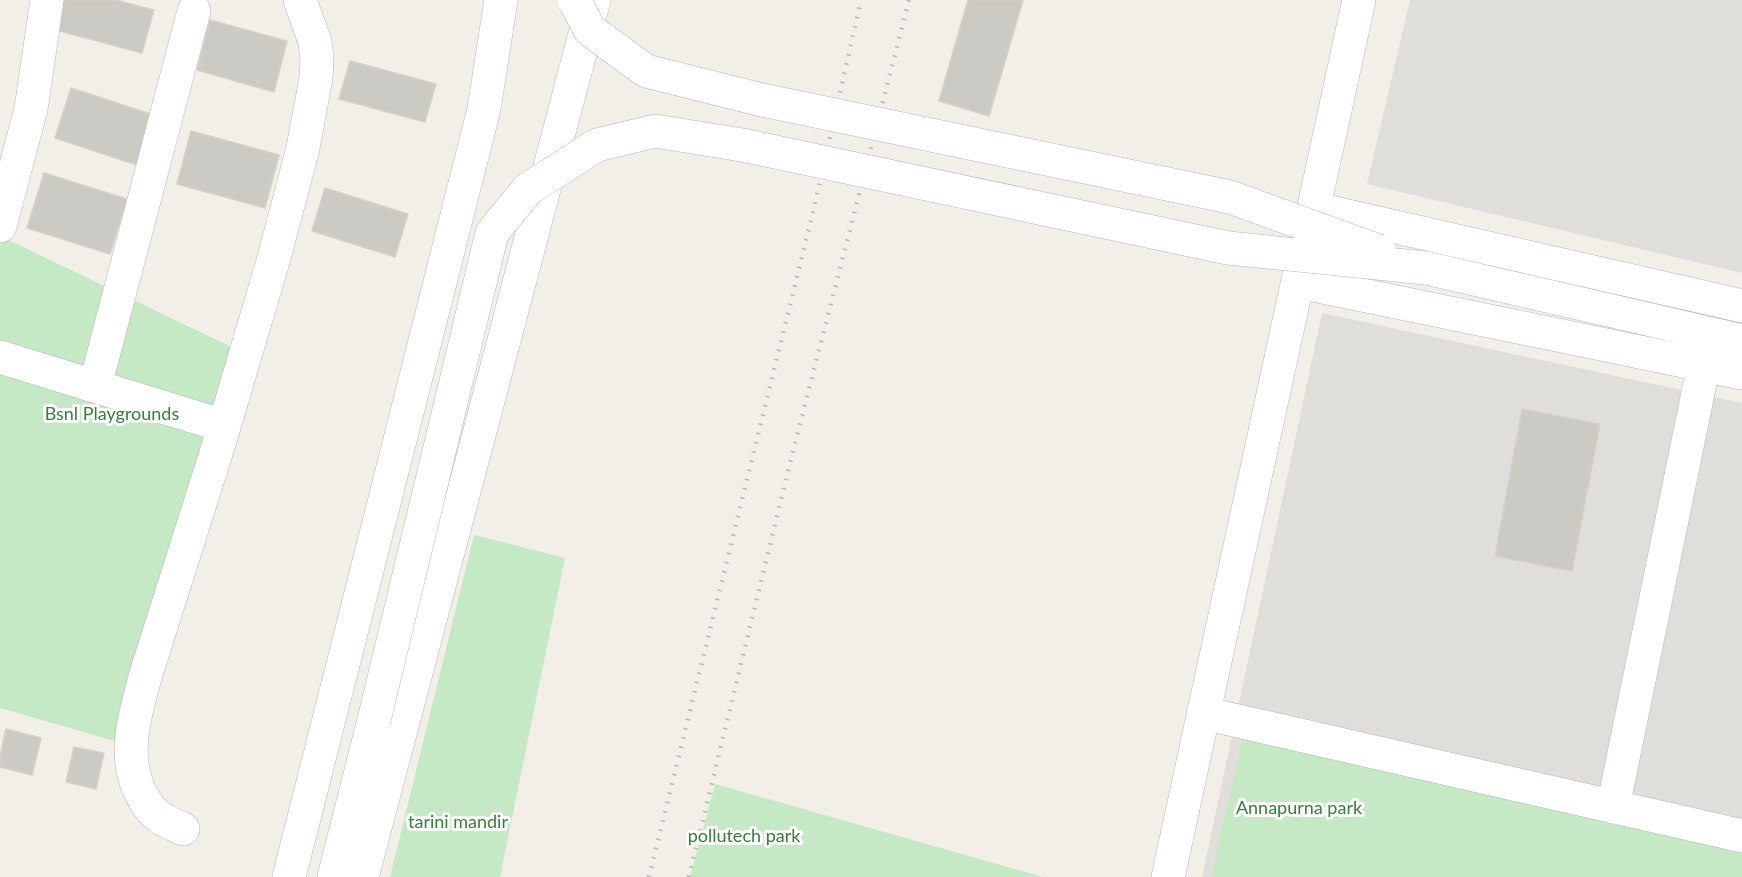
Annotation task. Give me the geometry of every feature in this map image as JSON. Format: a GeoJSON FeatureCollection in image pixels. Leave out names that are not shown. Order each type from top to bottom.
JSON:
{"type":"FeatureCollection","features":[{"type":"Feature","properties":{"kind":"street"},"geometry":{"type":"LineString","coordinates":[[0,226],[31,109],[47,0]]}},
{"type":"Feature","properties":{"kind":"street"},"geometry":{"type":"LineString","coordinates":[[183,829],[159,817],[151,810],[142,796],[136,783],[131,760],[132,736],[136,710],[146,674],[224,426],[274,258],[303,148],[316,78],[317,58],[315,42],[300,0]]}},
{"type":"Feature","properties":{"kind":"street"},"geometry":{"type":"LineString","coordinates":[[289,877],[484,109],[501,0]]}},
{"type":"Feature","properties":{"kind":"street"},"geometry":{"type":"LineString","coordinates":[[574,0],[590,30],[646,70],[762,100],[1230,197],[1426,268],[1742,341]]}},
{"type":"Feature","properties":{"kind":"street"},"geometry":{"type":"LineString","coordinates":[[362,877],[594,0]]}},
{"type":"Feature","properties":{"kind":"street"},"geometry":{"type":"LineString","coordinates":[[1168,877],[1359,0]]}},
{"type":"Feature","properties":{"kind":"street"},"geometry":{"type":"LineString","coordinates":[[95,386],[194,10]]}},
{"type":"Feature","properties":{"kind":"street"},"geometry":{"type":"LineString","coordinates":[[334,877],[492,233],[528,189],[597,144],[655,132],[742,145],[1228,248],[1426,268]]}},
{"type":"Feature","properties":{"kind":"street"},"geometry":{"type":"LineString","coordinates":[[1313,207],[1742,306]]}},
{"type":"Feature","properties":{"kind":"street"},"geometry":{"type":"LineString","coordinates":[[1299,282],[1742,373]]}},
{"type":"Feature","properties":{"kind":"street"},"geometry":{"type":"LineString","coordinates":[[0,357],[224,426]]}},
{"type":"Feature","properties":{"kind":"street"},"geometry":{"type":"LineString","coordinates":[[1613,807],[1704,364]]}},
{"type":"Feature","properties":{"kind":"street"},"geometry":{"type":"LineString","coordinates":[[1203,713],[1742,836]]}},
{"type":"Feature","properties":{"kind":"shaded area"},"geometry":{"type":"Polygon","coordinates":[[[1410,0],[1742,0],[1742,273],[1367,184],[1410,0]]]}},
{"type":"Feature","properties":{"kind":"shaded area"},"geometry":{"type":"Polygon","coordinates":[[[1322,313],[1742,403],[1742,877],[1202,877],[1322,313]]]}},
{"type":"Feature","properties":{"kind":"green space","name":"Bsnl Playgrounds"},"geometry":{"type":"Polygon","coordinates":[[[0,236],[246,354],[132,746],[0,708],[0,236]]]}},
{"type":"Feature","properties":{"kind":"green space","name":"tarini mandir"},"geometry":{"type":"Polygon","coordinates":[[[474,535],[565,558],[500,877],[390,877],[474,535]]]}},
{"type":"Feature","properties":{"kind":"green space","name":"Annapurna park"},"geometry":{"type":"Polygon","coordinates":[[[1246,725],[1742,836],[1742,877],[1211,877],[1246,725]]]}},
{"type":"Feature","properties":{"kind":"green space","name":"pollutech park"},"geometry":{"type":"Polygon","coordinates":[[[715,784],[1043,877],[690,877],[715,784]]]}},
{"type":"Feature","properties":{"kind":"building"},"geometry":{"type":"Polygon","coordinates":[[[64,0],[116,0],[154,10],[142,53],[56,30],[64,0]]]}},
{"type":"Feature","properties":{"kind":"building"},"geometry":{"type":"Polygon","coordinates":[[[968,0],[1023,0],[989,116],[939,101],[968,0]]]}},
{"type":"Feature","properties":{"kind":"building"},"geometry":{"type":"Polygon","coordinates":[[[210,20],[287,41],[274,92],[197,70],[210,20]]]}},
{"type":"Feature","properties":{"kind":"building"},"geometry":{"type":"Polygon","coordinates":[[[350,61],[436,84],[425,122],[339,99],[350,61]]]}},
{"type":"Feature","properties":{"kind":"building"},"geometry":{"type":"Polygon","coordinates":[[[71,88],[154,115],[137,165],[55,138],[71,88]]]}},
{"type":"Feature","properties":{"kind":"building"},"geometry":{"type":"Polygon","coordinates":[[[191,131],[279,155],[265,208],[177,184],[191,131]]]}},
{"type":"Feature","properties":{"kind":"building"},"geometry":{"type":"Polygon","coordinates":[[[44,173],[127,199],[110,254],[27,228],[44,173]]]}},
{"type":"Feature","properties":{"kind":"building"},"geometry":{"type":"Polygon","coordinates":[[[325,188],[408,214],[395,257],[312,231],[325,188]]]}},
{"type":"Feature","properties":{"kind":"building"},"geometry":{"type":"Polygon","coordinates":[[[1522,409],[1600,424],[1572,571],[1495,556],[1522,409]]]}},
{"type":"Feature","properties":{"kind":"building"},"geometry":{"type":"Polygon","coordinates":[[[6,729],[41,738],[32,775],[0,767],[6,729]]]}},
{"type":"Feature","properties":{"kind":"building"},"geometry":{"type":"Polygon","coordinates":[[[74,747],[104,753],[96,789],[66,782],[74,747]]]}},
{"type":"Feature","properties":{"kind":"railway"},"geometry":{"type":"LineString","coordinates":[[649,877],[813,212],[861,0]]}},
{"type":"Feature","properties":{"kind":"railway"},"geometry":{"type":"LineString","coordinates":[[689,877],[791,459],[909,0]]}}]}
